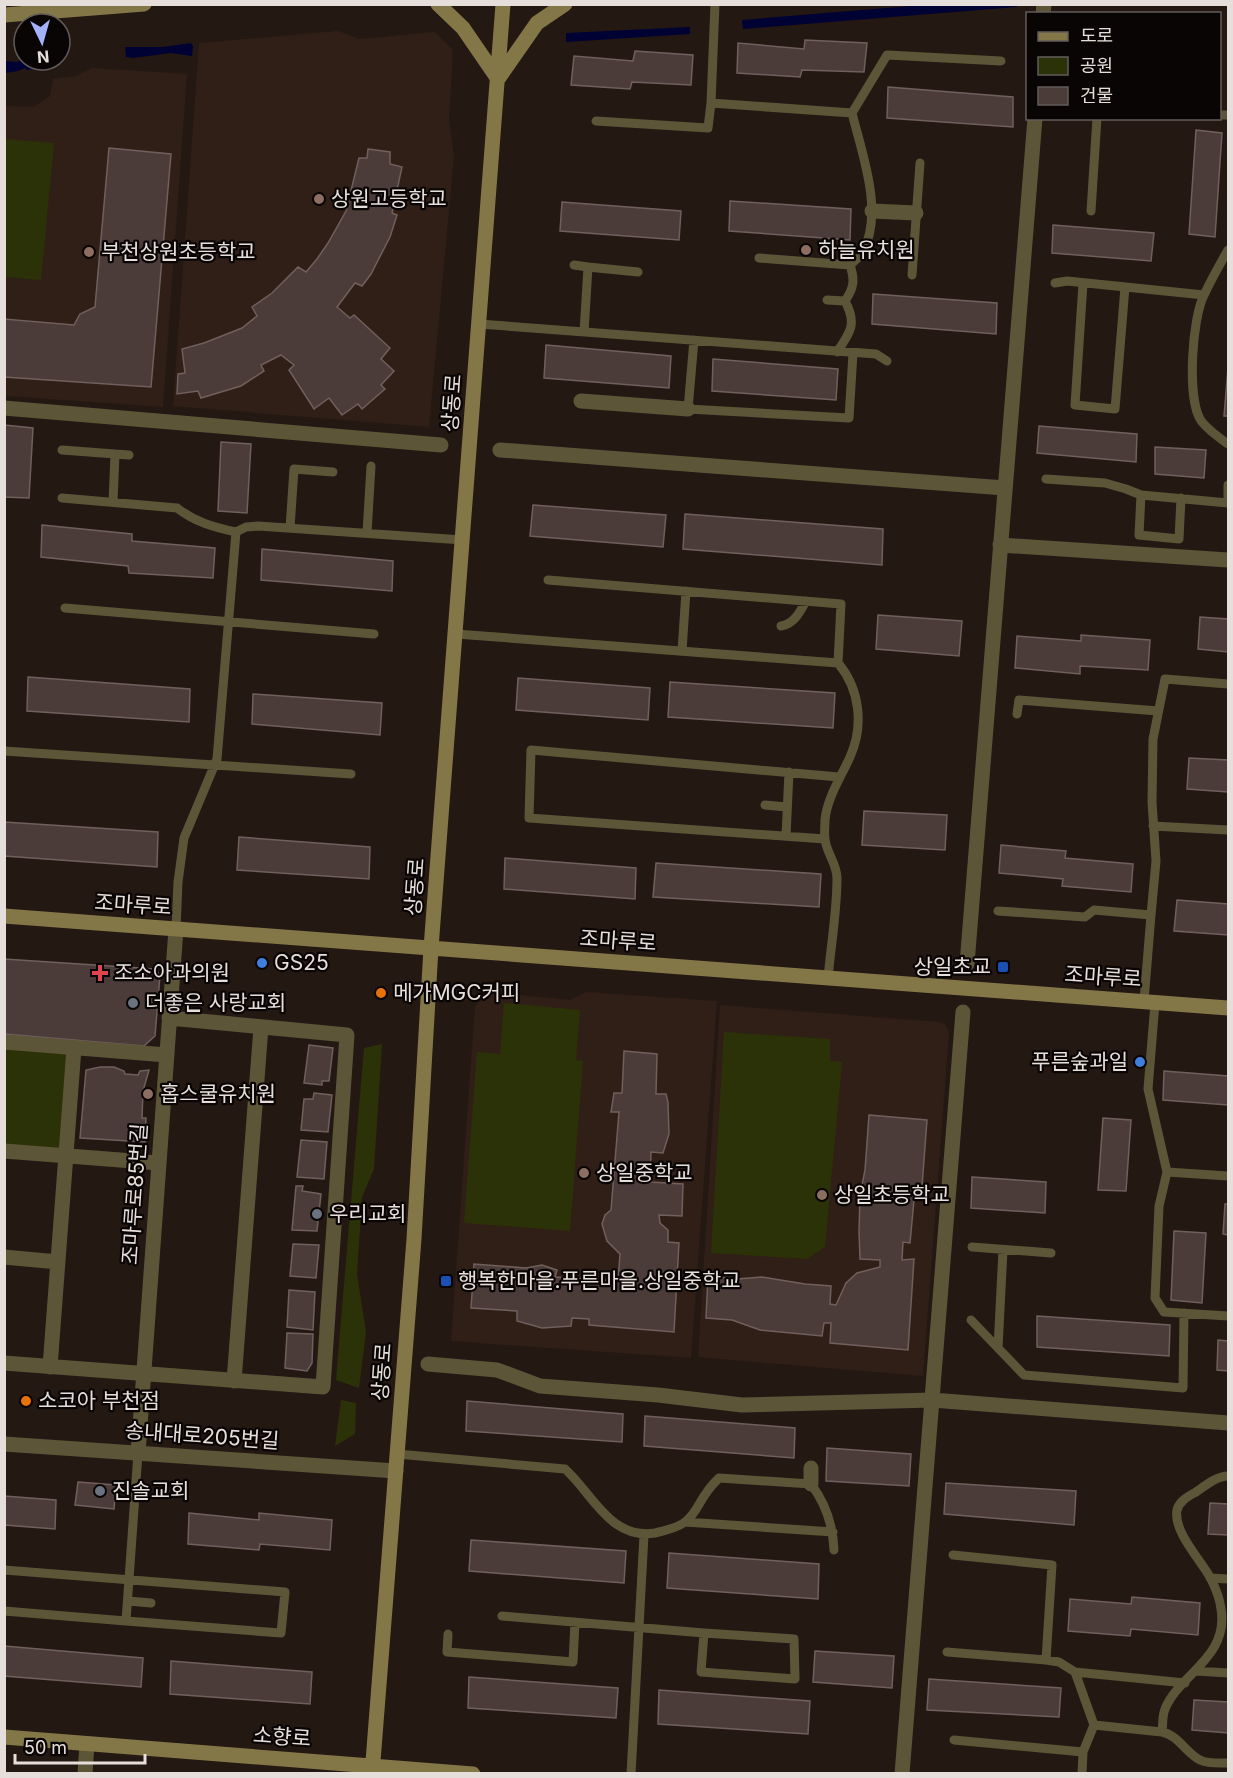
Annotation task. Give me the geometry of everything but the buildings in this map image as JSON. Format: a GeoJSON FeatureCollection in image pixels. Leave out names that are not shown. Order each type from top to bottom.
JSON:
{"type":"FeatureCollection","features":[{"type":"Feature","properties":{"kind":"street"},"geometry":{"type":"LineString","coordinates":[[4,15],[144,4]]}},
{"type":"Feature","properties":{"kind":"street"},"geometry":{"type":"LineString","coordinates":[[438,4],[463,28],[498,79],[537,23],[565,4]]}},
{"type":"Feature","properties":{"kind":"street","name":"상동로"},"geometry":{"type":"LineString","coordinates":[[373,1769],[414,1239],[431,948],[503,4]]}},
{"type":"Feature","properties":{"kind":"street"},"geometry":{"type":"LineString","coordinates":[[967,964],[1035,120]]}},
{"type":"Feature","properties":{"kind":"street"},"geometry":{"type":"LineString","coordinates":[[872,211],[916,213]]}},
{"type":"Feature","properties":{"kind":"street"},"geometry":{"type":"LineString","coordinates":[[581,401],[688,409]]}},
{"type":"Feature","properties":{"kind":"street"},"geometry":{"type":"LineString","coordinates":[[4,408],[441,445]]}},
{"type":"Feature","properties":{"kind":"street"},"geometry":{"type":"LineString","coordinates":[[500,450],[1005,488]]}},
{"type":"Feature","properties":{"kind":"street"},"geometry":{"type":"LineString","coordinates":[[1000,545],[1228,560]]}},
{"type":"Feature","properties":{"kind":"street","name":"조마루로"},"geometry":{"type":"LineString","coordinates":[[4,916],[1228,1008]]}},
{"type":"Feature","properties":{"kind":"street","name":"조마루로85번길"},"geometry":{"type":"LineString","coordinates":[[138,1453],[176,929]]}},
{"type":"Feature","properties":{"kind":"street"},"geometry":{"type":"LineString","coordinates":[[902,1773],[963,1012]]}},
{"type":"Feature","properties":{"kind":"street"},"geometry":{"type":"LineString","coordinates":[[4,1363],[322,1387],[347,1035],[169,1018]]}},
{"type":"Feature","properties":{"kind":"street"},"geometry":{"type":"LineString","coordinates":[[234,1381],[261,1027]]}},
{"type":"Feature","properties":{"kind":"street"},"geometry":{"type":"LineString","coordinates":[[4,1042],[167,1055]]}},
{"type":"Feature","properties":{"kind":"street"},"geometry":{"type":"LineString","coordinates":[[50,1367],[74,1048]]}},
{"type":"Feature","properties":{"kind":"street"},"geometry":{"type":"LineString","coordinates":[[4,1151],[159,1163]]}},
{"type":"Feature","properties":{"kind":"street"},"geometry":{"type":"LineString","coordinates":[[4,1257],[58,1262]]}},
{"type":"Feature","properties":{"kind":"street"},"geometry":{"type":"LineString","coordinates":[[428,1364],[497,1370],[540,1386],[658,1395],[742,1405],[932,1400],[1228,1423]]}},
{"type":"Feature","properties":{"kind":"street","name":"송내대로205번길"},"geometry":{"type":"LineString","coordinates":[[4,1444],[396,1471]]}},
{"type":"Feature","properties":{"kind":"street","name":"소향로"},"geometry":{"type":"LineString","coordinates":[[4,1737],[373,1769],[473,1773]]}},
{"type":"Feature","properties":{"kind":"street"},"geometry":{"type":"LineString","coordinates":[[85,1773],[87,1744]]}},
{"type":"Feature","properties":{"kind":"lane"},"geometry":{"type":"LineString","coordinates":[[596,121],[708,128],[715,4]]}},
{"type":"Feature","properties":{"kind":"lane"},"geometry":{"type":"LineString","coordinates":[[759,258],[850,265],[863,253],[872,211],[867,170],[852,113],[887,55],[1001,61]]}},
{"type":"Feature","properties":{"kind":"lane"},"geometry":{"type":"LineString","coordinates":[[711,103],[852,113]]}},
{"type":"Feature","properties":{"kind":"lane"},"geometry":{"type":"LineString","coordinates":[[1091,211],[1097,120]]}},
{"type":"Feature","properties":{"kind":"lane"},"geometry":{"type":"LineString","coordinates":[[912,274],[920,163]]}},
{"type":"Feature","properties":{"kind":"lane"},"geometry":{"type":"LineString","coordinates":[[1228,250],[1204,295],[1191,359],[1194,392],[1200,419],[1228,444]]}},
{"type":"Feature","properties":{"kind":"lane"},"geometry":{"type":"LineString","coordinates":[[574,265],[638,272]]}},
{"type":"Feature","properties":{"kind":"lane"},"geometry":{"type":"LineString","coordinates":[[845,301],[853,289],[854,278],[850,265]]}},
{"type":"Feature","properties":{"kind":"lane"},"geometry":{"type":"LineString","coordinates":[[584,332],[588,267]]}},
{"type":"Feature","properties":{"kind":"lane"},"geometry":{"type":"LineString","coordinates":[[1055,283],[1067,281],[1204,295]]}},
{"type":"Feature","properties":{"kind":"lane"},"geometry":{"type":"LineString","coordinates":[[1083,283],[1075,405],[1115,409],[1125,287]]}},
{"type":"Feature","properties":{"kind":"lane"},"geometry":{"type":"LineString","coordinates":[[827,300],[845,301]]}},
{"type":"Feature","properties":{"kind":"lane"},"geometry":{"type":"LineString","coordinates":[[837,351],[849,335],[852,323],[851,312],[845,301]]}},
{"type":"Feature","properties":{"kind":"lane"},"geometry":{"type":"LineString","coordinates":[[479,324],[876,354],[888,361]]}},
{"type":"Feature","properties":{"kind":"lane"},"geometry":{"type":"LineString","coordinates":[[694,340],[688,409],[849,418],[854,353]]}},
{"type":"Feature","properties":{"kind":"lane"},"geometry":{"type":"LineString","coordinates":[[62,450],[129,455]]}},
{"type":"Feature","properties":{"kind":"lane"},"geometry":{"type":"LineString","coordinates":[[113,502],[115,453]]}},
{"type":"Feature","properties":{"kind":"lane"},"geometry":{"type":"LineString","coordinates":[[367,533],[371,466]]}},
{"type":"Feature","properties":{"kind":"lane"},"geometry":{"type":"LineString","coordinates":[[290,528],[294,469],[333,472]]}},
{"type":"Feature","properties":{"kind":"lane"},"geometry":{"type":"LineString","coordinates":[[1046,479],[1105,483],[1141,495],[1228,503],[1228,485]]}},
{"type":"Feature","properties":{"kind":"lane"},"geometry":{"type":"LineString","coordinates":[[1141,495],[1139,535],[1179,539],[1181,498]]}},
{"type":"Feature","properties":{"kind":"lane"},"geometry":{"type":"LineString","coordinates":[[62,498],[177,508],[192,519],[236,532],[246,527],[258,526],[463,540]]}},
{"type":"Feature","properties":{"kind":"lane"},"geometry":{"type":"LineString","coordinates":[[176,929],[178,882],[184,838],[216,765],[236,532]]}},
{"type":"Feature","properties":{"kind":"lane"},"geometry":{"type":"LineString","coordinates":[[548,580],[841,604],[837,663]]}},
{"type":"Feature","properties":{"kind":"lane"},"geometry":{"type":"LineString","coordinates":[[682,651],[686,591]]}},
{"type":"Feature","properties":{"kind":"lane"},"geometry":{"type":"LineString","coordinates":[[782,626],[788,625],[798,615],[806,601]]}},
{"type":"Feature","properties":{"kind":"lane"},"geometry":{"type":"LineString","coordinates":[[65,608],[374,634]]}},
{"type":"Feature","properties":{"kind":"lane"},"geometry":{"type":"LineString","coordinates":[[456,634],[837,663],[848,675],[856,698],[858,717],[853,747],[839,777],[825,817],[825,839],[837,875],[828,978]]}},
{"type":"Feature","properties":{"kind":"lane"},"geometry":{"type":"LineString","coordinates":[[1228,684],[1165,680],[1158,711],[1153,739],[1155,861],[1150,915],[1149,1089],[1167,1172],[1159,1206],[1155,1298],[1164,1312],[1228,1316]]}},
{"type":"Feature","properties":{"kind":"lane"},"geometry":{"type":"LineString","coordinates":[[1017,714],[1019,699],[1158,711]]}},
{"type":"Feature","properties":{"kind":"lane"},"geometry":{"type":"LineString","coordinates":[[825,839],[529,818],[531,750],[839,777]]}},
{"type":"Feature","properties":{"kind":"lane"},"geometry":{"type":"LineString","coordinates":[[4,751],[351,774]]}},
{"type":"Feature","properties":{"kind":"lane"},"geometry":{"type":"LineString","coordinates":[[786,836],[789,772]]}},
{"type":"Feature","properties":{"kind":"lane"},"geometry":{"type":"LineString","coordinates":[[765,805],[788,807]]}},
{"type":"Feature","properties":{"kind":"lane"},"geometry":{"type":"LineString","coordinates":[[1153,826],[1228,830]]}},
{"type":"Feature","properties":{"kind":"lane"},"geometry":{"type":"LineString","coordinates":[[998,911],[1085,917],[1094,910],[1150,915]]}},
{"type":"Feature","properties":{"kind":"lane"},"geometry":{"type":"LineString","coordinates":[[1167,1172],[1228,1176]]}},
{"type":"Feature","properties":{"kind":"lane"},"geometry":{"type":"LineString","coordinates":[[972,1247],[1051,1253]]}},
{"type":"Feature","properties":{"kind":"lane"},"geometry":{"type":"LineString","coordinates":[[998,1348],[1003,1250]]}},
{"type":"Feature","properties":{"kind":"lane"},"geometry":{"type":"LineString","coordinates":[[971,1320],[1024,1375],[1183,1388],[1184,1314]]}},
{"type":"Feature","properties":{"kind":"lane"},"geometry":{"type":"LineString","coordinates":[[126,1621],[138,1453]]}},
{"type":"Feature","properties":{"kind":"lane"},"geometry":{"type":"LineString","coordinates":[[397,1454],[565,1469],[578,1481],[607,1518],[626,1531],[644,1534],[664,1531],[685,1522],[719,1478],[811,1476],[826,1508],[833,1532],[834,1550]]}},
{"type":"Feature","properties":{"kind":"lane"},"geometry":{"type":"LineString","coordinates":[[1162,1732],[1165,1709],[1212,1653],[1220,1633],[1222,1610],[1210,1578],[1183,1538],[1177,1509],[1183,1500],[1221,1476],[1228,1476]]}},
{"type":"Feature","properties":{"kind":"lane"},"geometry":{"type":"LineString","coordinates":[[685,1522],[833,1532]]}},
{"type":"Feature","properties":{"kind":"lane"},"geometry":{"type":"LineString","coordinates":[[631,1773],[644,1534]]}},
{"type":"Feature","properties":{"kind":"lane"},"geometry":{"type":"LineString","coordinates":[[953,1555],[1052,1565],[1046,1659]]}},
{"type":"Feature","properties":{"kind":"lane"},"geometry":{"type":"LineString","coordinates":[[4,1570],[285,1592],[281,1633],[4,1611]]}},
{"type":"Feature","properties":{"kind":"lane"},"geometry":{"type":"LineString","coordinates":[[1210,1578],[1228,1579]]}},
{"type":"Feature","properties":{"kind":"lane"},"geometry":{"type":"LineString","coordinates":[[128,1601],[151,1603]]}},
{"type":"Feature","properties":{"kind":"lane"},"geometry":{"type":"LineString","coordinates":[[502,1616],[794,1639],[795,1678],[701,1672],[704,1633]]}},
{"type":"Feature","properties":{"kind":"lane"},"geometry":{"type":"LineString","coordinates":[[448,1634],[447,1652],[573,1662],[575,1622]]}},
{"type":"Feature","properties":{"kind":"lane"},"geometry":{"type":"LineString","coordinates":[[947,1652],[1046,1659],[1059,1662],[1075,1672],[1185,1683]]}},
{"type":"Feature","properties":{"kind":"lane"},"geometry":{"type":"LineString","coordinates":[[1196,1671],[1228,1673]]}},
{"type":"Feature","properties":{"kind":"lane"},"geometry":{"type":"LineString","coordinates":[[1075,1672],[1094,1725],[1083,1752],[1082,1773]]}},
{"type":"Feature","properties":{"kind":"lane"},"geometry":{"type":"LineString","coordinates":[[1094,1725],[1170,1733],[1185,1749],[1202,1761],[1228,1763]]}},
{"type":"Feature","properties":{"kind":"lane"},"geometry":{"type":"LineString","coordinates":[[954,1740],[1083,1752]]}},
{"type":"Feature","properties":{"kind":"shaded area"},"geometry":{"type":"Polygon","coordinates":[[[935,4],[1017,5],[1017,7],[743,29],[742,20],[935,4]]]}},
{"type":"Feature","properties":{"kind":"shaded area"},"geometry":{"type":"Polygon","coordinates":[[[690,27],[690,34],[566,42],[566,33],[690,27]]]}},
{"type":"Feature","properties":{"kind":"shaded area","name":"상원고등학교"},"geometry":{"type":"Polygon","coordinates":[[[338,31],[360,39],[435,32],[453,50],[449,120],[454,157],[429,427],[173,406],[199,43],[338,31]]]}},
{"type":"Feature","properties":{"kind":"shaded area"},"geometry":{"type":"Polygon","coordinates":[[[191,43],[192,56],[171,53],[126,57],[125,47],[163,47],[191,43]]]}},
{"type":"Feature","properties":{"kind":"shaded area"},"geometry":{"type":"Polygon","coordinates":[[[5,61],[12,62],[12,72],[5,73],[5,61]]]}},
{"type":"Feature","properties":{"kind":"shaded area","name":"부천상원초등학교"},"geometry":{"type":"Polygon","coordinates":[[[92,68],[187,74],[163,407],[5,396],[4,106],[34,107],[50,96],[53,79],[76,76],[92,68]]]}},
{"type":"Feature","properties":{"kind":"shaded area","name":"상일중학교"},"geometry":{"type":"Polygon","coordinates":[[[490,992],[570,1000],[587,992],[717,1001],[691,1358],[451,1341],[475,1006],[490,992]]]}},
{"type":"Feature","properties":{"kind":"shaded area","name":"상일초등학교"},"geometry":{"type":"Polygon","coordinates":[[[720,1005],[940,1022],[946,1025],[949,1033],[923,1376],[698,1357],[720,1005]]]}},
{"type":"Feature","properties":{"kind":"green space"},"geometry":{"type":"Polygon","coordinates":[[[4,139],[54,143],[41,280],[5,277],[4,139]]]}},
{"type":"Feature","properties":{"kind":"green space"},"geometry":{"type":"Polygon","coordinates":[[[504,1003],[580,1010],[576,1060],[583,1061],[570,1231],[464,1223],[477,1052],[500,1054],[504,1003]]]}},
{"type":"Feature","properties":{"kind":"green space"},"geometry":{"type":"Polygon","coordinates":[[[724,1032],[830,1039],[830,1061],[842,1062],[825,1247],[807,1259],[711,1253],[724,1032]]]}},
{"type":"Feature","properties":{"kind":"green space"},"geometry":{"type":"Polygon","coordinates":[[[382,1044],[374,1169],[362,1197],[357,1274],[366,1332],[359,1388],[336,1380],[364,1048],[382,1044]]]}},
{"type":"Feature","properties":{"kind":"green space"},"geometry":{"type":"Polygon","coordinates":[[[4,1049],[69,1053],[62,1150],[5,1145],[4,1049]]]}},
{"type":"Feature","properties":{"kind":"green space"},"geometry":{"type":"Polygon","coordinates":[[[341,1400],[356,1403],[355,1434],[335,1446],[341,1400]]]}},
{"type":"Feature","properties":{"kind":"place","name":"상원고등학교"},"geometry":{"type":"Point","coordinates":[319,199]}},
{"type":"Feature","properties":{"kind":"place","name":"하늘유치원"},"geometry":{"type":"Point","coordinates":[806,250]}},
{"type":"Feature","properties":{"kind":"place","name":"부천상원초등학교"},"geometry":{"type":"Point","coordinates":[89,252]}},
{"type":"Feature","properties":{"kind":"place","name":"GS25"},"geometry":{"type":"Point","coordinates":[262,963]}},
{"type":"Feature","properties":{"kind":"place","name":"상일초교"},"geometry":{"type":"Point","coordinates":[1003,967]}},
{"type":"Feature","properties":{"kind":"place","name":"조소아과의원"},"geometry":{"type":"Point","coordinates":[100,973]}},
{"type":"Feature","properties":{"kind":"place","name":"메가MGC커피"},"geometry":{"type":"Point","coordinates":[381,993]}},
{"type":"Feature","properties":{"kind":"place","name":"더좋은 사랑교회"},"geometry":{"type":"Point","coordinates":[133,1003]}},
{"type":"Feature","properties":{"kind":"place","name":"푸른숲과일"},"geometry":{"type":"Point","coordinates":[1140,1062]}},
{"type":"Feature","properties":{"kind":"place","name":"홉스쿨유치원"},"geometry":{"type":"Point","coordinates":[148,1094]}},
{"type":"Feature","properties":{"kind":"place","name":"상일중학교"},"geometry":{"type":"Point","coordinates":[584,1173]}},
{"type":"Feature","properties":{"kind":"place","name":"상일초등학교"},"geometry":{"type":"Point","coordinates":[822,1195]}},
{"type":"Feature","properties":{"kind":"place","name":"우리교회"},"geometry":{"type":"Point","coordinates":[317,1214]}},
{"type":"Feature","properties":{"kind":"place","name":"행복한마을.푸른마을.상일중학교"},"geometry":{"type":"Point","coordinates":[446,1281]}},
{"type":"Feature","properties":{"kind":"place","name":"소코아 부천점"},"geometry":{"type":"Point","coordinates":[26,1401]}},
{"type":"Feature","properties":{"kind":"place","name":"진솔교회"},"geometry":{"type":"Point","coordinates":[100,1491]}}]}
